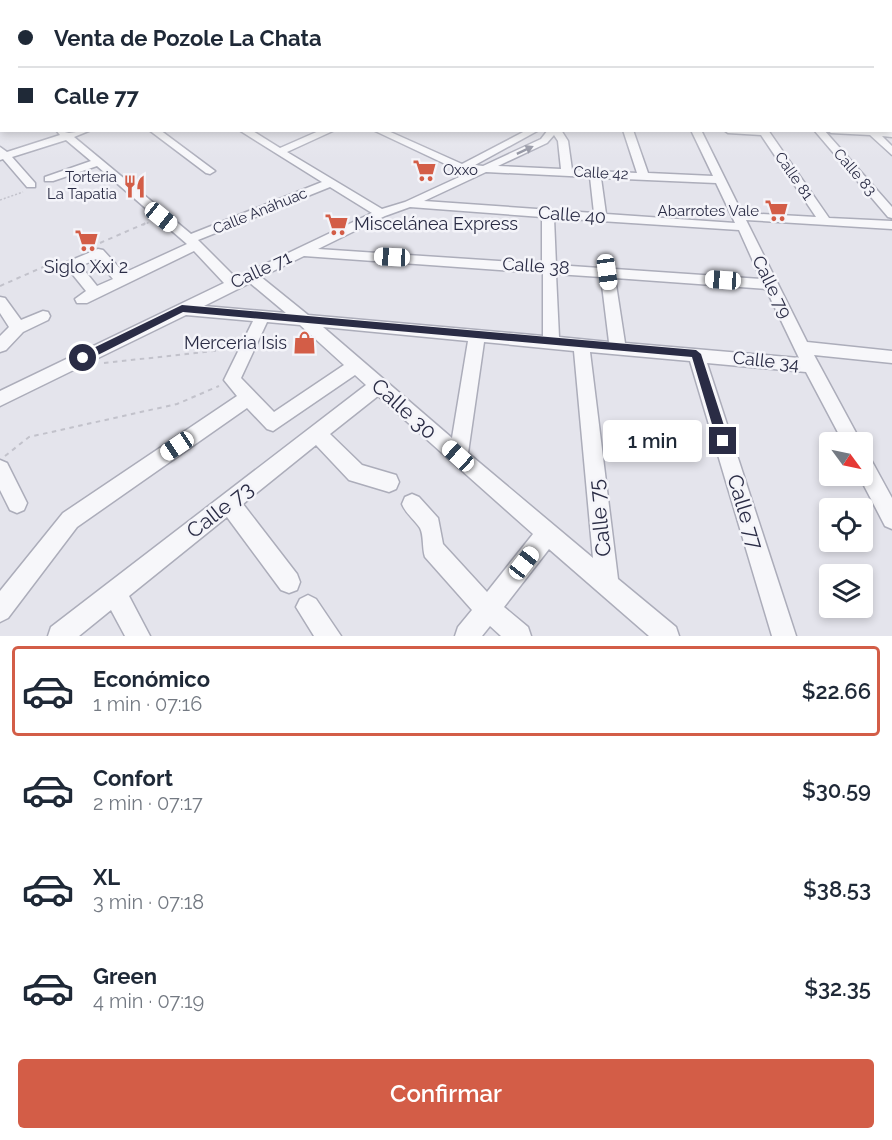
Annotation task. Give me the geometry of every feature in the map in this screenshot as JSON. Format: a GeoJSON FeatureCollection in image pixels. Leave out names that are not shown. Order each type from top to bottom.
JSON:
{"type":"FeatureCollection","features":[{"type":"Feature","properties":{"kind":"street"},"geometry":{"type":"LineString","coordinates":[[156,132],[210,171]]}},
{"type":"Feature","properties":{"kind":"street"},"geometry":{"type":"LineString","coordinates":[[246,132],[381,213]]}},
{"type":"Feature","properties":{"kind":"street"},"geometry":{"type":"LineString","coordinates":[[278,152],[326,132]]}},
{"type":"Feature","properties":{"kind":"street","name":"Calle 42"},"geometry":{"type":"LineString","coordinates":[[381,132],[462,168],[719,180]]}},
{"type":"Feature","properties":{"kind":"street","name":"Calle 71"},"geometry":{"type":"LineString","coordinates":[[402,204],[462,168],[530,132]]}},
{"type":"Feature","properties":{"kind":"street","name":"Calle 71"},"geometry":{"type":"LineString","coordinates":[[0,399],[381,213],[536,145],[552,132]]}},
{"type":"Feature","properties":{"kind":"street"},"geometry":{"type":"LineString","coordinates":[[556,132],[563,141],[567,172]]}},
{"type":"Feature","properties":{"kind":"street"},"geometry":{"type":"LineString","coordinates":[[629,132],[643,176]]}},
{"type":"Feature","properties":{"kind":"street","name":"Calle 79"},"geometry":{"type":"LineString","coordinates":[[697,132],[770,284],[847,432]]}},
{"type":"Feature","properties":{"kind":"street","name":"Calle 81"},"geometry":{"type":"LineString","coordinates":[[765,132],[825,221]]}},
{"type":"Feature","properties":{"kind":"street","name":"Calle 83"},"geometry":{"type":"LineString","coordinates":[[820,132],[892,214]]}},
{"type":"Feature","properties":{"kind":"street"},"geometry":{"type":"LineString","coordinates":[[872,132],[892,134]]}},
{"type":"Feature","properties":{"kind":"street"},"geometry":{"type":"LineString","coordinates":[[872,132],[892,152]]}},
{"type":"Feature","properties":{"kind":"street"},"geometry":{"type":"LineString","coordinates":[[31,185],[2,155],[64,134]]}},
{"type":"Feature","properties":{"kind":"street","name":"Calle 30"},"geometry":{"type":"LineString","coordinates":[[64,134],[192,242],[242,280],[302,318],[667,636]]}},
{"type":"Feature","properties":{"kind":"street"},"geometry":{"type":"LineString","coordinates":[[49,179],[96,163]]}},
{"type":"Feature","properties":{"kind":"street"},"geometry":{"type":"LineString","coordinates":[[595,173],[600,217]]}},
{"type":"Feature","properties":{"kind":"street","name":"Calle Anáhuac"},"geometry":{"type":"LineString","coordinates":[[122,280],[98,253],[72,265],[88,296],[122,280],[192,242],[331,183]]}},
{"type":"Feature","properties":{"kind":"street","name":"Calle 40"},"geometry":{"type":"LineString","coordinates":[[402,204],[600,217],[825,221],[892,225]]}},
{"type":"Feature","properties":{"kind":"street"},"geometry":{"type":"LineString","coordinates":[[548,214],[551,342]]}},
{"type":"Feature","properties":{"kind":"street","name":"Calle 38"},"geometry":{"type":"LineString","coordinates":[[301,252],[550,267],[770,284]]}},
{"type":"Feature","properties":{"kind":"street"},"geometry":{"type":"LineString","coordinates":[[607,272],[618,348]]}},
{"type":"Feature","properties":{"kind":"street"},"geometry":{"type":"LineString","coordinates":[[0,302],[18,328]]}},
{"type":"Feature","properties":{"kind":"street","name":"Calle 34"},"geometry":{"type":"LineString","coordinates":[[182,309],[302,318],[812,366]]}},
{"type":"Feature","properties":{"kind":"street"},"geometry":{"type":"LineString","coordinates":[[263,315],[232,380],[273,423],[356,366]]}},
{"type":"Feature","properties":{"kind":"street"},"geometry":{"type":"LineString","coordinates":[[0,346],[18,328],[43,316]]}},
{"type":"Feature","properties":{"kind":"street"},"geometry":{"type":"LineString","coordinates":[[458,456],[477,335]]}},
{"type":"Feature","properties":{"kind":"street","name":"Calle 75"},"geometry":{"type":"LineString","coordinates":[[581,345],[607,584]]}},
{"type":"Feature","properties":{"kind":"street","name":"Calle 34"},"geometry":{"type":"LineString","coordinates":[[802,348],[892,357]]}},
{"type":"Feature","properties":{"kind":"street","name":"Calle 77"},"geometry":{"type":"LineString","coordinates":[[696,354],[784,636]]}},
{"type":"Feature","properties":{"kind":"street","name":"Calle 73"},"geometry":{"type":"LineString","coordinates":[[60,636],[379,385]]}},
{"type":"Feature","properties":{"kind":"street"},"geometry":{"type":"LineString","coordinates":[[0,610],[70,520],[249,398]]}},
{"type":"Feature","properties":{"kind":"street"},"geometry":{"type":"LineString","coordinates":[[317,434],[356,473],[390,482]]}},
{"type":"Feature","properties":{"kind":"street"},"geometry":{"type":"LineString","coordinates":[[1,471],[17,503]]}},
{"type":"Feature","properties":{"kind":"street"},"geometry":{"type":"LineString","coordinates":[[873,483],[892,519]]}},
{"type":"Feature","properties":{"kind":"street"},"geometry":{"type":"LineString","coordinates":[[229,503],[289,582]]}},
{"type":"Feature","properties":{"kind":"street"},"geometry":{"type":"LineString","coordinates":[[412,504],[431,525],[433,549],[489,609],[519,636]]}},
{"type":"Feature","properties":{"kind":"street"},"geometry":{"type":"LineString","coordinates":[[467,636],[548,533]]}},
{"type":"Feature","properties":{"kind":"street"},"geometry":{"type":"LineString","coordinates":[[115,593],[138,636]]}},
{"type":"Feature","properties":{"kind":"street"},"geometry":{"type":"LineString","coordinates":[[308,607],[329,636]]}},
{"type":"Feature","properties":{"kind":"path"},"geometry":{"type":"LineString","coordinates":[[98,364],[249,348]]}},
{"type":"Feature","properties":{"kind":"path"},"geometry":{"type":"LineString","coordinates":[[1,471],[29,437],[177,404],[232,380]]}},
{"type":"Feature","properties":{"kind":"place","name":"Oxxo"},"geometry":{"type":"Point","coordinates":[425,170]}},
{"type":"Feature","properties":{"kind":"place","name":"Torteria La Tapatia"},"geometry":{"type":"Point","coordinates":[135,186]}},
{"type":"Feature","properties":{"kind":"place","name":"Abarrotes Vale"},"geometry":{"type":"Point","coordinates":[777,211]}},
{"type":"Feature","properties":{"kind":"place","name":"Miscelánea Express"},"geometry":{"type":"Point","coordinates":[336,224]}},
{"type":"Feature","properties":{"kind":"place","name":"Siglo Xxi 2"},"geometry":{"type":"Point","coordinates":[86,241]}},
{"type":"Feature","properties":{"kind":"place","name":"Merceria Isis"},"geometry":{"type":"Point","coordinates":[305,343]}},
{"type":"Feature","properties":{"kind":"route"},"geometry":{"type":"LineString","coordinates":[[83,358],[182,309],[696,354],[723,441]]}}]}
